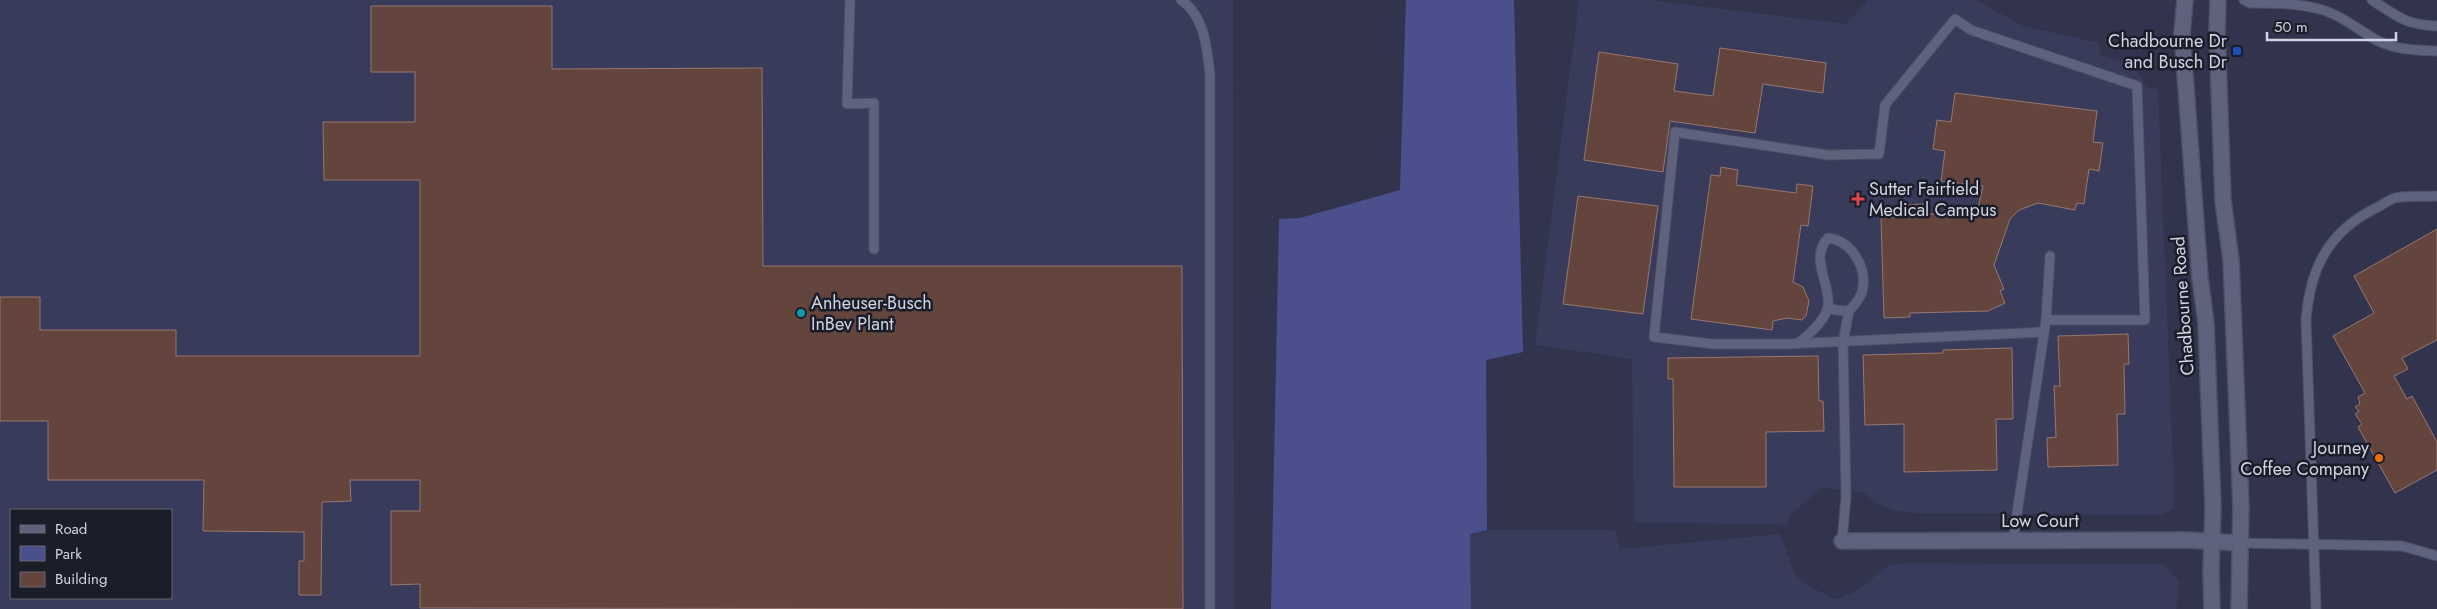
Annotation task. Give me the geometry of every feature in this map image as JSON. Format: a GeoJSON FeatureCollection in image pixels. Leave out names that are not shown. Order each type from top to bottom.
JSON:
{"type":"FeatureCollection","features":[{"type":"Feature","properties":{"kind":"main road","name":"Chadbourne Road"},"geometry":{"type":"LineString","coordinates":[[2185,0],[2182,33],[2200,278],[2206,323],[2214,507],[2212,609]]}},
{"type":"Feature","properties":{"kind":"main road"},"geometry":{"type":"LineString","coordinates":[[2218,0],[2217,29],[2223,201],[2231,260],[2241,507],[2239,609]]}},
{"type":"Feature","properties":{"kind":"main road","name":"Low Court"},"geometry":{"type":"LineString","coordinates":[[1842,541],[2212,541],[2239,543]]}},
{"type":"Feature","properties":{"kind":"lane"},"geometry":{"type":"LineString","coordinates":[[850,0],[847,104],[874,102],[874,249]]}},
{"type":"Feature","properties":{"kind":"lane"},"geometry":{"type":"LineString","coordinates":[[1181,0],[1188,5],[1205,38],[1210,75],[1210,609]]}},
{"type":"Feature","properties":{"kind":"lane"},"geometry":{"type":"LineString","coordinates":[[2244,0],[2250,3],[2290,4],[2320,9],[2350,23],[2375,39],[2398,48],[2437,51]]}},
{"type":"Feature","properties":{"kind":"lane"},"geometry":{"type":"LineString","coordinates":[[2372,0],[2399,19],[2423,25],[2437,26]]}},
{"type":"Feature","properties":{"kind":"lane"},"geometry":{"type":"LineString","coordinates":[[2044,332],[1799,343],[1713,344],[1654,337],[1675,132],[1828,156],[1879,154],[1885,105],[1955,19],[1971,30],[2136,86],[2145,320],[2046,320]]}},
{"type":"Feature","properties":{"kind":"lane"},"geometry":{"type":"LineString","coordinates":[[2316,609],[2306,320],[2308,292],[2325,251],[2341,232],[2361,215],[2395,198],[2437,196]]}},
{"type":"Feature","properties":{"kind":"lane"},"geometry":{"type":"LineString","coordinates":[[1799,343],[1815,329],[1828,306],[1820,257],[1822,244],[1828,238],[1845,243],[1852,249],[1861,270],[1863,288],[1860,297],[1849,310],[1843,342],[1846,497],[1842,541]]}},
{"type":"Feature","properties":{"kind":"lane"},"geometry":{"type":"LineString","coordinates":[[2013,540],[2046,320],[2050,256]]}},
{"type":"Feature","properties":{"kind":"lane"},"geometry":{"type":"LineString","coordinates":[[1828,306],[1835,310],[1849,310]]}},
{"type":"Feature","properties":{"kind":"lane"},"geometry":{"type":"LineString","coordinates":[[2239,543],[2402,546],[2437,556]]}},
{"type":"Feature","properties":{"kind":"shaded area"},"geometry":{"type":"Polygon","coordinates":[[[0,0],[1233,0],[1234,609],[0,609],[0,0]]]}},
{"type":"Feature","properties":{"kind":"shaded area","name":"Sutter Fairfield Medical Campus"},"geometry":{"type":"Polygon","coordinates":[[[1579,0],[1650,0],[1846,24],[1868,0],[1976,0],[2023,26],[2099,43],[2100,55],[2129,63],[2141,77],[2146,87],[2158,89],[2174,488],[2173,509],[2162,515],[1910,513],[1893,510],[1878,504],[1863,492],[1821,488],[1791,514],[1787,525],[1634,522],[1632,359],[1535,345],[1579,0]]]}},
{"type":"Feature","properties":{"kind":"shaded area"},"geometry":{"type":"Polygon","coordinates":[[[1487,530],[1615,530],[1620,549],[1780,534],[1795,575],[1814,589],[1836,599],[1855,592],[1889,565],[1904,563],[2164,564],[2178,581],[2179,594],[2176,609],[1471,609],[1470,534],[1487,530]]]}},
{"type":"Feature","properties":{"kind":"green space"},"geometry":{"type":"Polygon","coordinates":[[[1406,0],[1514,0],[1523,352],[1486,360],[1487,530],[1470,534],[1471,609],[1271,609],[1279,219],[1300,218],[1400,190],[1406,0]]]}},
{"type":"Feature","properties":{"kind":"building","name":"Anheuser-Busch InBev Plant"},"geometry":{"type":"Polygon","coordinates":[[[371,6],[552,6],[552,69],[762,68],[763,266],[1182,266],[1183,609],[420,608],[420,584],[391,585],[391,511],[420,511],[420,480],[350,480],[351,501],[322,502],[321,595],[299,595],[299,561],[304,561],[304,532],[203,531],[204,480],[48,480],[48,421],[0,421],[0,297],[40,297],[40,330],[176,330],[176,356],[420,356],[420,180],[324,180],[323,122],[415,122],[415,72],[371,72],[371,6]]]}},
{"type":"Feature","properties":{"kind":"building"},"geometry":{"type":"Polygon","coordinates":[[[1720,48],[1826,63],[1823,93],[1763,84],[1755,133],[1670,121],[1663,172],[1584,160],[1599,52],[1678,64],[1674,91],[1713,96],[1720,48]]]}},
{"type":"Feature","properties":{"kind":"building"},"geometry":{"type":"Polygon","coordinates":[[[1955,93],[2097,111],[2093,142],[2103,143],[2099,171],[2089,169],[2084,204],[2077,203],[2075,210],[2038,203],[2019,210],[2010,219],[1994,265],[2004,289],[2000,291],[2005,303],[1988,311],[1910,313],[1910,317],[1884,318],[1881,218],[1902,217],[1902,205],[1924,204],[1924,214],[1977,213],[1983,186],[1941,181],[1945,151],[1933,149],[1937,120],[1951,122],[1955,93]]]}},
{"type":"Feature","properties":{"kind":"building"},"geometry":{"type":"Polygon","coordinates":[[[1721,167],[1738,170],[1736,185],[1796,193],[1797,184],[1813,186],[1808,226],[1801,225],[1793,282],[1803,287],[1809,301],[1806,316],[1802,320],[1787,318],[1773,321],[1772,330],[1691,319],[1711,175],[1720,176],[1721,167]]]}},
{"type":"Feature","properties":{"kind":"building"},"geometry":{"type":"Polygon","coordinates":[[[1578,196],[1658,206],[1643,314],[1563,304],[1578,196]]]}},
{"type":"Feature","properties":{"kind":"building"},"geometry":{"type":"Polygon","coordinates":[[[2437,229],[2437,340],[2402,358],[2408,369],[2394,376],[2407,399],[2412,396],[2437,442],[2437,470],[2395,493],[2358,427],[2362,424],[2355,414],[2359,411],[2355,407],[2360,404],[2358,397],[2365,393],[2333,336],[2374,313],[2354,276],[2437,229]]]}},
{"type":"Feature","properties":{"kind":"building"},"geometry":{"type":"Polygon","coordinates":[[[2128,334],[2129,364],[2124,364],[2125,414],[2117,414],[2118,465],[2048,467],[2047,438],[2056,437],[2054,386],[2060,386],[2058,336],[2128,334]]]}},
{"type":"Feature","properties":{"kind":"building"},"geometry":{"type":"Polygon","coordinates":[[[2012,348],[2013,419],[1996,419],[1997,470],[1904,472],[1904,424],[1865,425],[1863,355],[1943,353],[1943,350],[2012,348]]]}},
{"type":"Feature","properties":{"kind":"building"},"geometry":{"type":"Polygon","coordinates":[[[1818,356],[1819,401],[1823,401],[1824,431],[1766,432],[1766,487],[1674,487],[1673,379],[1668,379],[1668,358],[1818,356]]]}},
{"type":"Feature","properties":{"kind":"place","name":"Chadbourne Dr and Busch Dr"},"geometry":{"type":"Point","coordinates":[2237,51]}},
{"type":"Feature","properties":{"kind":"place","name":"Sutter Fairfield Medical Campus"},"geometry":{"type":"Point","coordinates":[1858,199]}},
{"type":"Feature","properties":{"kind":"place","name":"Anheuser-Busch InBev Plant"},"geometry":{"type":"Point","coordinates":[801,313]}},
{"type":"Feature","properties":{"kind":"place","name":"Journey Coffee Company"},"geometry":{"type":"Point","coordinates":[2379,458]}}]}
